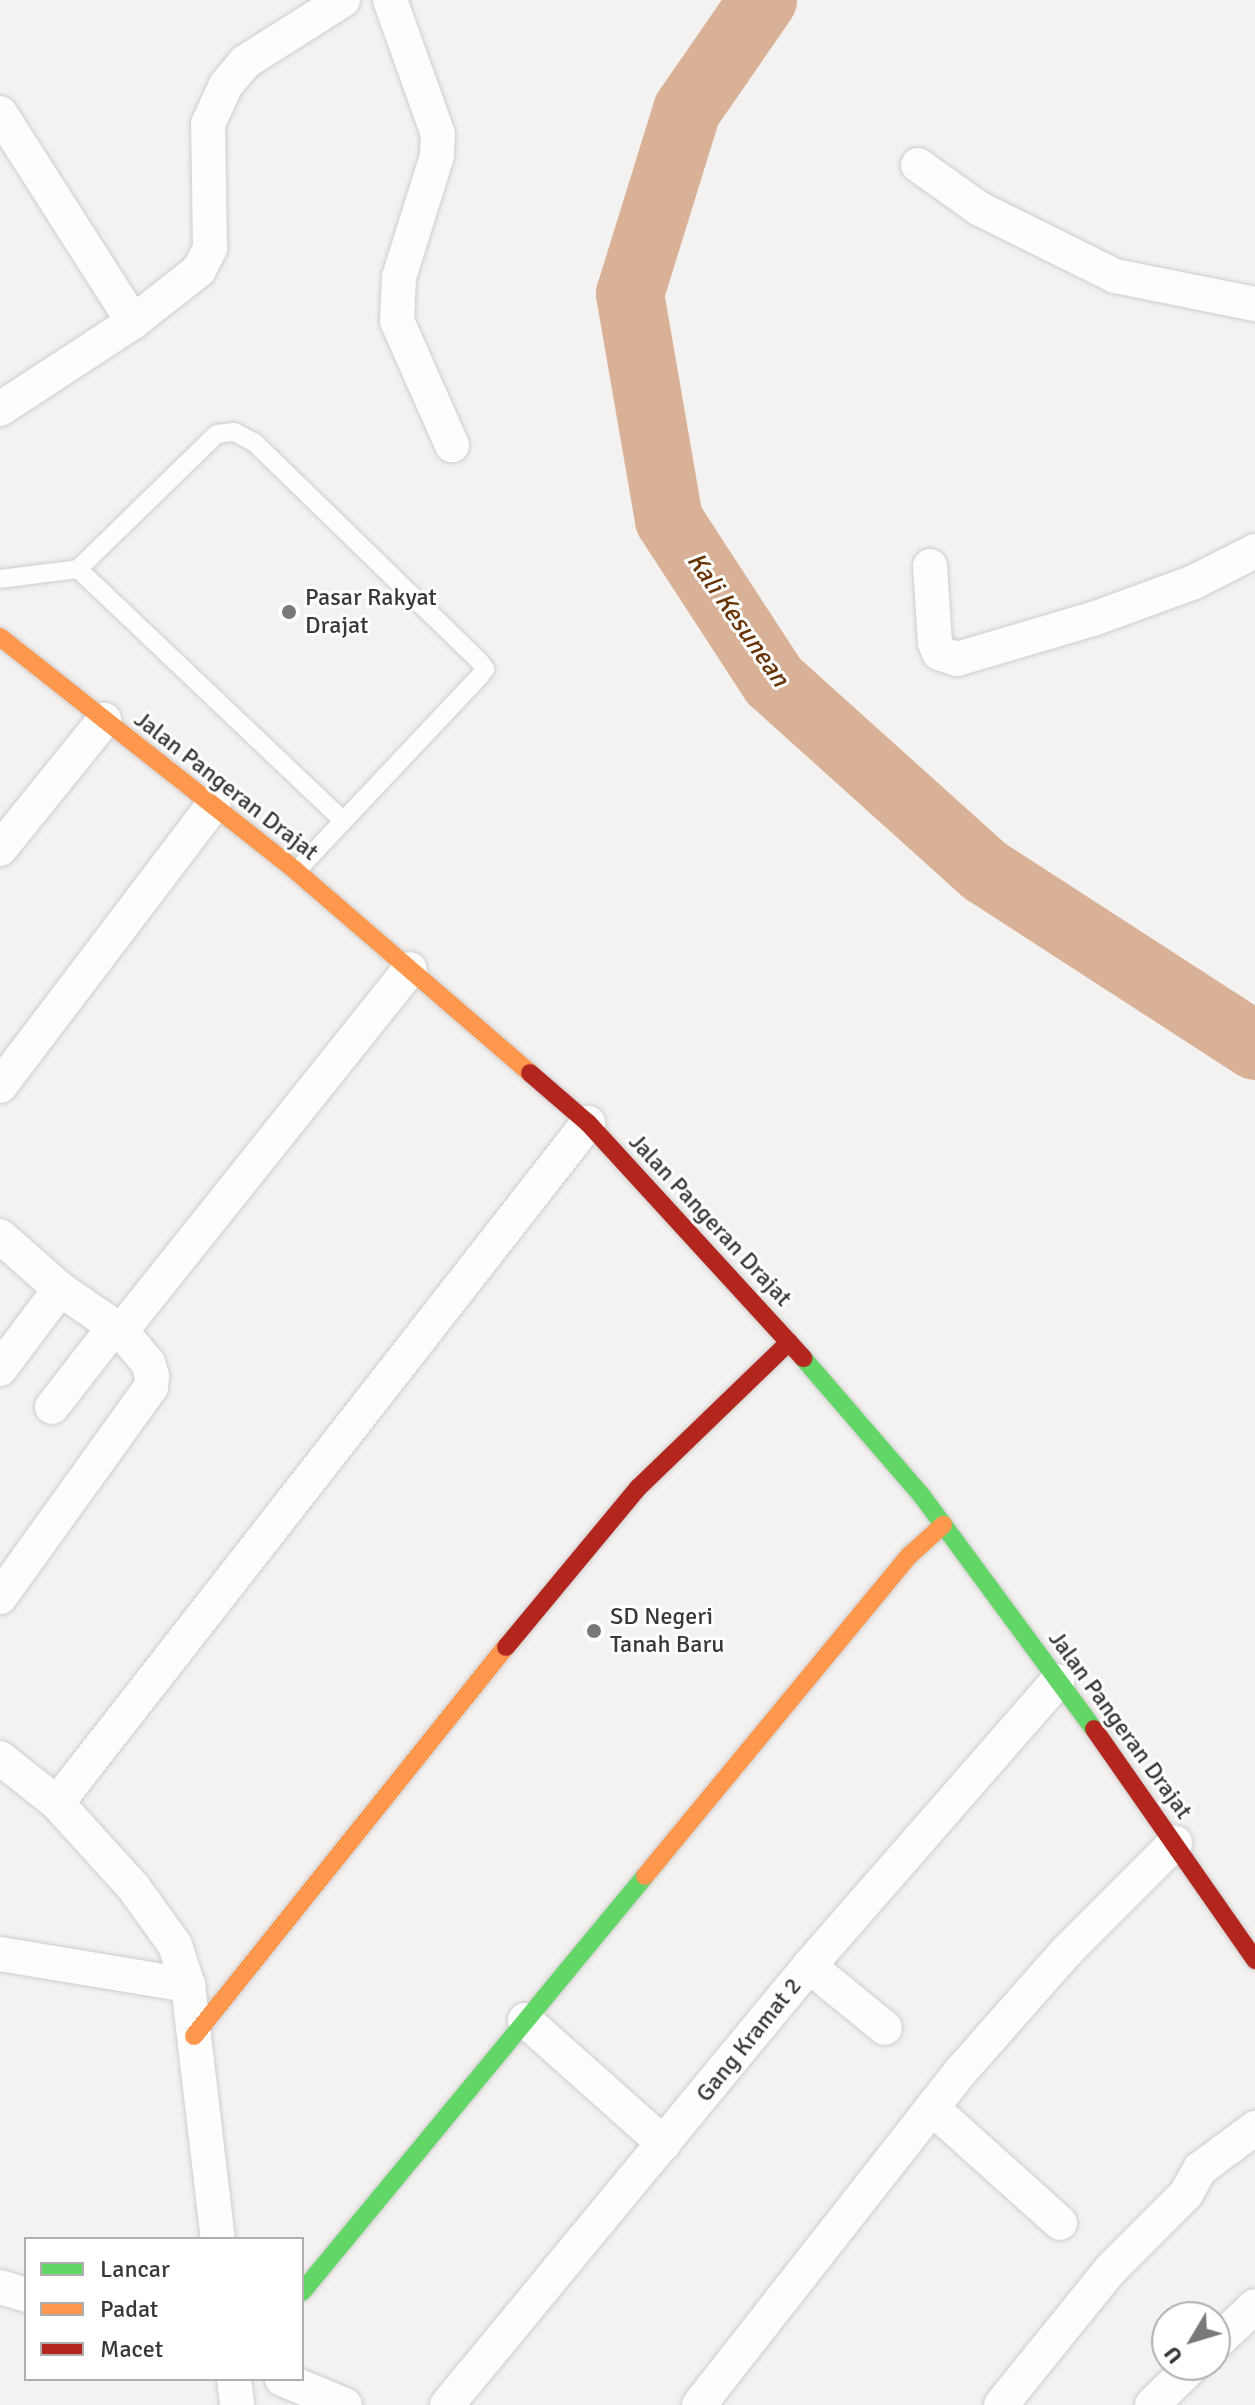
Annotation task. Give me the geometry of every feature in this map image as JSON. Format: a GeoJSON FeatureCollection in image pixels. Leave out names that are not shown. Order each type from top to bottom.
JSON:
{"type":"FeatureCollection","features":[{"type":"Feature","properties":{"kind":"street"},"geometry":{"type":"LineString","coordinates":[[0,409],[133,322],[199,270],[210,248],[208,124],[226,85],[245,62],[343,0]]}},
{"type":"Feature","properties":{"kind":"street"},"geometry":{"type":"LineString","coordinates":[[390,0],[438,134],[437,156],[399,277],[397,321],[452,445]]}},
{"type":"Feature","properties":{"kind":"street"},"geometry":{"type":"LineString","coordinates":[[0,113],[133,322]]}},
{"type":"Feature","properties":{"kind":"street"},"geometry":{"type":"LineString","coordinates":[[918,165],[980,209],[1115,276],[1255,304]]}},
{"type":"Feature","properties":{"kind":"street"},"geometry":{"type":"LineString","coordinates":[[930,566],[935,643],[939,653],[957,659],[1031,640],[1178,589],[1255,551]]}},
{"type":"Feature","properties":{"kind":"street","name":"Jalan Pangeran Drajat"},"geometry":{"type":"LineString","coordinates":[[0,637],[296,871],[588,1123],[789,1342],[943,1525],[1175,1843],[1255,1960]]}},
{"type":"Feature","properties":{"kind":"street"},"geometry":{"type":"LineString","coordinates":[[0,849],[104,720]]}},
{"type":"Feature","properties":{"kind":"street"},"geometry":{"type":"LineString","coordinates":[[0,1086],[213,805]]}},
{"type":"Feature","properties":{"kind":"street"},"geometry":{"type":"LineString","coordinates":[[52,1407],[410,969]]}},
{"type":"Feature","properties":{"kind":"street"},"geometry":{"type":"LineString","coordinates":[[57,1803],[588,1123]]}},
{"type":"Feature","properties":{"kind":"street"},"geometry":{"type":"LineString","coordinates":[[0,1236],[60,1289],[118,1328],[148,1363],[151,1387],[0,1597]]}},
{"type":"Feature","properties":{"kind":"street"},"geometry":{"type":"LineString","coordinates":[[0,1369],[60,1289]]}},
{"type":"Feature","properties":{"kind":"street"},"geometry":{"type":"LineString","coordinates":[[194,2036],[336,1853],[638,1488],[712,1411],[789,1342]]}},
{"type":"Feature","properties":{"kind":"street"},"geometry":{"type":"LineString","coordinates":[[304,2290],[461,2105],[525,2020],[910,1555],[943,1525]]}},
{"type":"Feature","properties":{"kind":"street","name":"Gang Kramat 2"},"geometry":{"type":"LineString","coordinates":[[447,2405],[809,1966],[1058,1681]]}},
{"type":"Feature","properties":{"kind":"street"},"geometry":{"type":"LineString","coordinates":[[0,1758],[57,1803],[154,1912],[175,1945],[188,1985],[218,2237]]}},
{"type":"Feature","properties":{"kind":"street"},"geometry":{"type":"LineString","coordinates":[[699,2405],[932,2108],[1067,1951],[1175,1843]]}},
{"type":"Feature","properties":{"kind":"street"},"geometry":{"type":"LineString","coordinates":[[0,1954],[188,1985]]}},
{"type":"Feature","properties":{"kind":"street"},"geometry":{"type":"LineString","coordinates":[[809,1966],[885,2028]]}},
{"type":"Feature","properties":{"kind":"street"},"geometry":{"type":"LineString","coordinates":[[525,2020],[664,2144]]}},
{"type":"Feature","properties":{"kind":"street"},"geometry":{"type":"LineString","coordinates":[[932,2108],[1060,2223]]}},
{"type":"Feature","properties":{"kind":"street"},"geometry":{"type":"LineString","coordinates":[[1001,2405],[1110,2270],[1186,2194],[1200,2169],[1255,2128]]}},
{"type":"Feature","properties":{"kind":"street"},"geometry":{"type":"LineString","coordinates":[[0,2287],[24,2294]]}},
{"type":"Feature","properties":{"kind":"street"},"geometry":{"type":"LineString","coordinates":[[1231,2329],[1255,2306]]}},
{"type":"Feature","properties":{"kind":"street"},"geometry":{"type":"LineString","coordinates":[[234,2381],[237,2405]]}},
{"type":"Feature","properties":{"kind":"street"},"geometry":{"type":"LineString","coordinates":[[287,2381],[345,2405]]}},
{"type":"Feature","properties":{"kind":"street"},"geometry":{"type":"LineString","coordinates":[[1152,2405],[1177,2381]]}},
{"type":"Feature","properties":{"kind":"lane"},"geometry":{"type":"LineString","coordinates":[[0,579],[78,569],[217,434],[234,432],[254,442],[485,669],[340,818],[296,871]]}},
{"type":"Feature","properties":{"kind":"lane"},"geometry":{"type":"LineString","coordinates":[[78,569],[340,818]]}},
{"type":"Feature","properties":{"kind":"waterway","name":"Kali Kesunean"},"geometry":{"type":"LineString","coordinates":[[763,0],[687,110],[630,294],[669,520],[774,681],[985,871],[1255,1046]]}},
{"type":"Feature","properties":{"kind":"traffic: fast"},"geometry":{"type":"LineString","coordinates":[[803,1358],[922,1496],[1094,1729]]}},
{"type":"Feature","properties":{"kind":"traffic: fast"},"geometry":{"type":"LineString","coordinates":[[304,2290],[645,1876]]}},
{"type":"Feature","properties":{"kind":"traffic: slow"},"geometry":{"type":"LineString","coordinates":[[0,637],[296,871],[530,1073]]}},
{"type":"Feature","properties":{"kind":"traffic: slow"},"geometry":{"type":"LineString","coordinates":[[645,1876],[910,1555],[943,1525]]}},
{"type":"Feature","properties":{"kind":"traffic: slow"},"geometry":{"type":"LineString","coordinates":[[194,2036],[506,1647]]}},
{"type":"Feature","properties":{"kind":"traffic: jam"},"geometry":{"type":"LineString","coordinates":[[530,1073],[588,1123],[803,1358]]}},
{"type":"Feature","properties":{"kind":"traffic: jam"},"geometry":{"type":"LineString","coordinates":[[506,1647],[638,1488],[789,1342]]}},
{"type":"Feature","properties":{"kind":"traffic: jam"},"geometry":{"type":"LineString","coordinates":[[1094,1729],[1255,1960]]}},
{"type":"Feature","properties":{"kind":"place","name":"Pasar Rakyat Drajat"},"geometry":{"type":"Point","coordinates":[289,612]}},
{"type":"Feature","properties":{"kind":"place","name":"SD Negeri Tanah Baru"},"geometry":{"type":"Point","coordinates":[594,1631]}}]}
